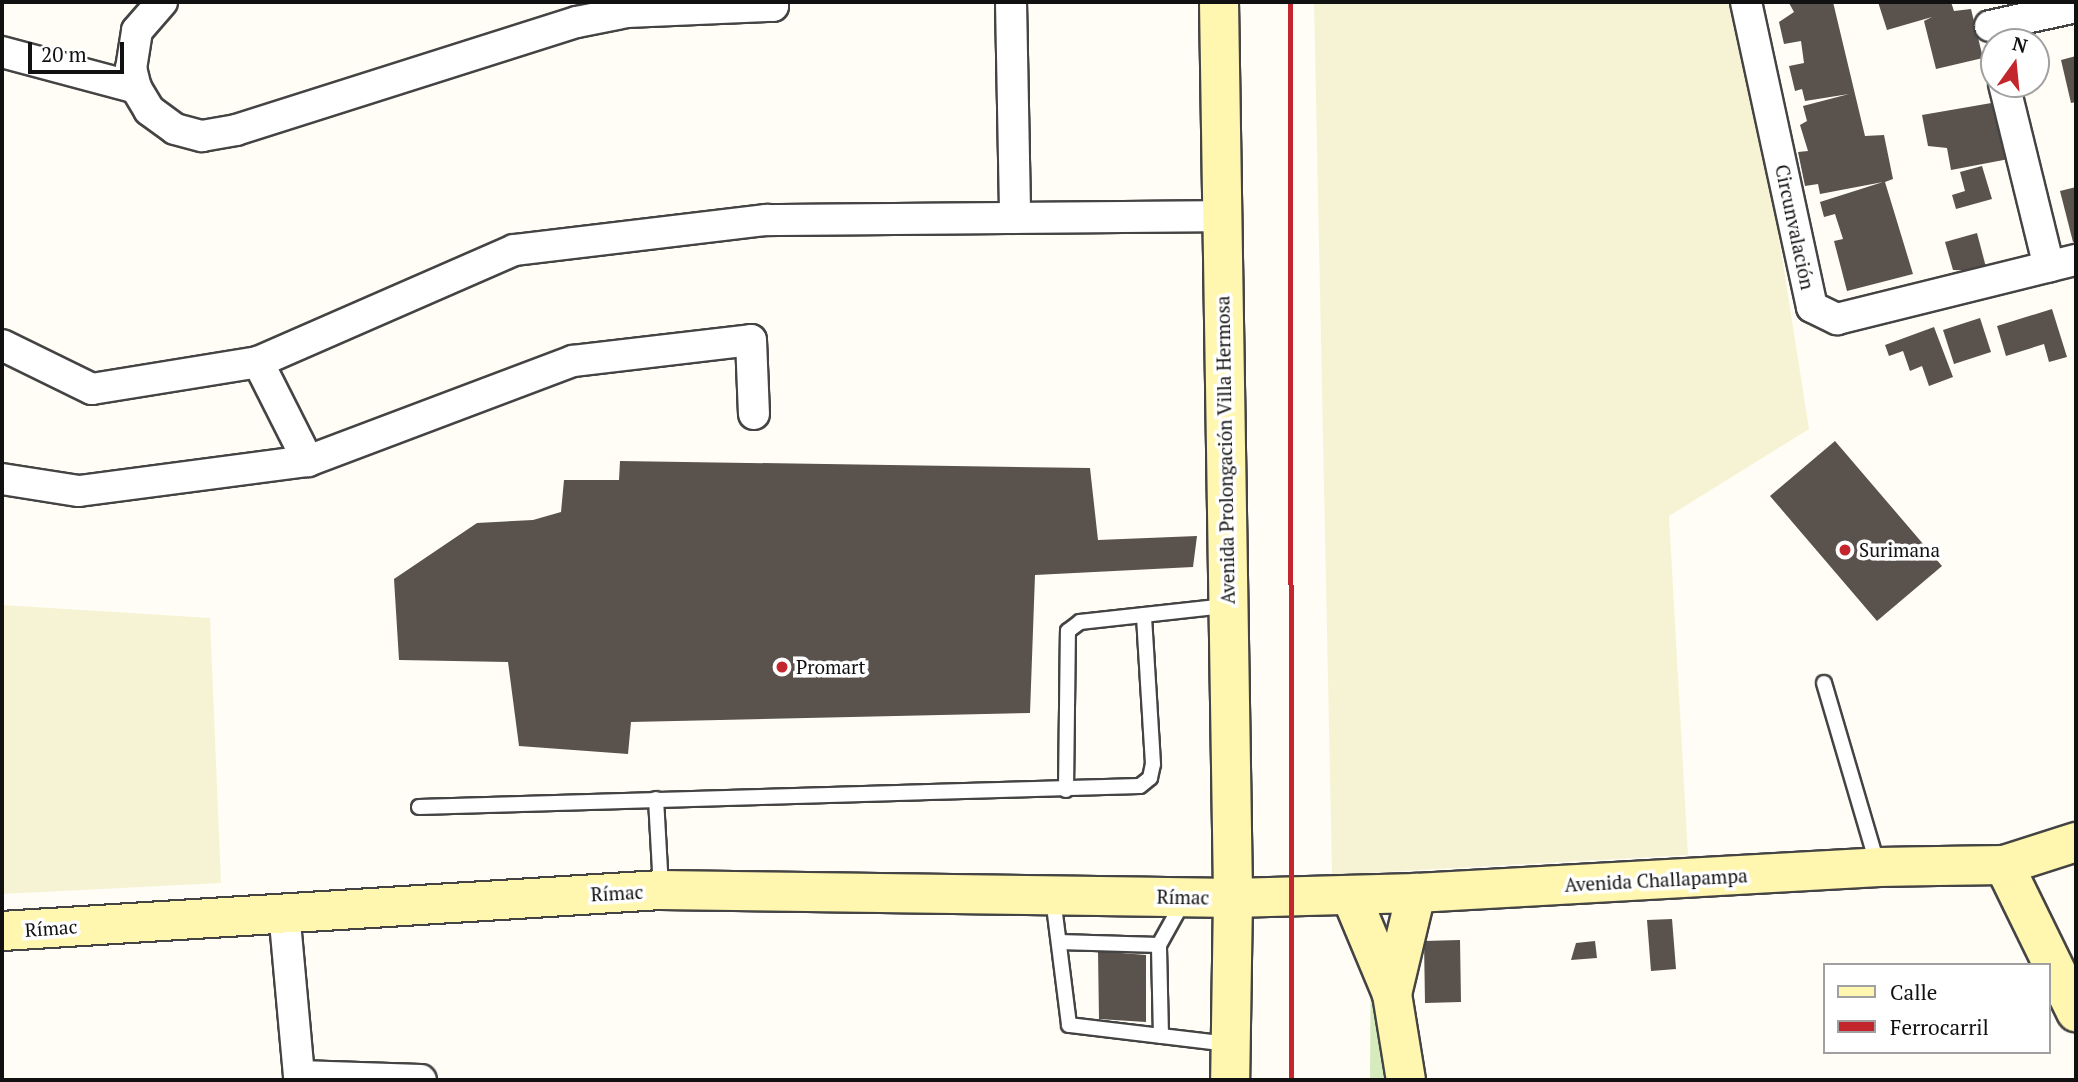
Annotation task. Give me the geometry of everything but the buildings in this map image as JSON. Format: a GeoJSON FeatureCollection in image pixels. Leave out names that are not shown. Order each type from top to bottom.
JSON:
{"type":"FeatureCollection","features":[{"type":"Feature","properties":{"kind":"street"},"geometry":{"type":"LineString","coordinates":[[162,2],[137,31],[131,68],[136,88],[149,110],[175,129],[202,136],[236,130],[577,22],[627,12],[773,6],[773,2]]}},
{"type":"Feature","properties":{"kind":"street"},"geometry":{"type":"LineString","coordinates":[[1011,2],[1015,218]]}},
{"type":"Feature","properties":{"kind":"street","name":"Avenida Prolongación Villa Hermosa"},"geometry":{"type":"LineString","coordinates":[[1219,2],[1233,898],[1229,1062]]}},
{"type":"Feature","properties":{"kind":"street","name":"Circunvalación"},"geometry":{"type":"LineString","coordinates":[[1746,2],[1812,307],[1837,319],[2063,263]]}},
{"type":"Feature","properties":{"kind":"street"},"geometry":{"type":"LineString","coordinates":[[1990,23],[2038,9],[2076,8]]}},
{"type":"Feature","properties":{"kind":"street"},"geometry":{"type":"LineString","coordinates":[[2,52],[136,88]]}},
{"type":"Feature","properties":{"kind":"street"},"geometry":{"type":"LineString","coordinates":[[2009,98],[2063,263]]}},
{"type":"Feature","properties":{"kind":"street"},"geometry":{"type":"LineString","coordinates":[[2,345],[92,389],[258,362],[514,250],[766,219],[1222,216]]}},
{"type":"Feature","properties":{"kind":"street"},"geometry":{"type":"LineString","coordinates":[[2,479],[79,491],[307,461],[573,361],[751,340],[754,414]]}},
{"type":"Feature","properties":{"kind":"street"},"geometry":{"type":"LineString","coordinates":[[258,362],[307,461]]}},
{"type":"Feature","properties":{"kind":"street","name":"Avenida Challapampa"},"geometry":{"type":"LineString","coordinates":[[1233,898],[1416,893],[1879,867],[2004,865],[2076,842]]}},
{"type":"Feature","properties":{"kind":"street"},"geometry":{"type":"LineString","coordinates":[[2004,865],[2076,1012]]}},
{"type":"Feature","properties":{"kind":"street","name":"Rímac"},"geometry":{"type":"LineString","coordinates":[[2,931],[284,911],[661,890],[1233,898]]}},
{"type":"Feature","properties":{"kind":"street"},"geometry":{"type":"LineString","coordinates":[[1392,994],[1416,893]]}},
{"type":"Feature","properties":{"kind":"street"},"geometry":{"type":"LineString","coordinates":[[1351,896],[1392,994],[1406,1080]]}},
{"type":"Feature","properties":{"kind":"street"},"geometry":{"type":"LineString","coordinates":[[284,911],[299,1076],[421,1080]]}},
{"type":"Feature","properties":{"kind":"lane"},"geometry":{"type":"LineString","coordinates":[[1066,790],[1068,631],[1080,622],[1228,606]]}},
{"type":"Feature","properties":{"kind":"lane"},"geometry":{"type":"LineString","coordinates":[[419,807],[1140,786],[1150,778],[1153,764],[1143,615]]}},
{"type":"Feature","properties":{"kind":"lane"},"geometry":{"type":"LineString","coordinates":[[1824,683],[1879,867]]}},
{"type":"Feature","properties":{"kind":"lane"},"geometry":{"type":"LineString","coordinates":[[656,799],[661,890]]}},
{"type":"Feature","properties":{"kind":"lane"},"geometry":{"type":"LineString","coordinates":[[1053,895],[1069,1025],[1161,1036],[1229,1062]]}},
{"type":"Feature","properties":{"kind":"lane"},"geometry":{"type":"LineString","coordinates":[[1161,1036],[1159,944],[1186,897]]}},
{"type":"Feature","properties":{"kind":"lane"},"geometry":{"type":"LineString","coordinates":[[1059,942],[1159,944]]}},
{"type":"Feature","properties":{"kind":"shaded area"},"geometry":{"type":"Polygon","coordinates":[[[1314,2],[1742,2],[1809,429],[1669,516],[1688,855],[1332,875],[1314,2]]]}},
{"type":"Feature","properties":{"kind":"shaded area"},"geometry":{"type":"Polygon","coordinates":[[[2,605],[210,618],[221,883],[2,894],[2,605]]]}},
{"type":"Feature","properties":{"kind":"green space"},"geometry":{"type":"Polygon","coordinates":[[[1371,938],[1389,1080],[1370,1080],[1371,938]]]}},
{"type":"Feature","properties":{"kind":"railway"},"geometry":{"type":"LineString","coordinates":[[1290,2],[1291,1080]]}},
{"type":"Feature","properties":{"kind":"place","name":"Surimana"},"geometry":{"type":"Point","coordinates":[1845,550]}},
{"type":"Feature","properties":{"kind":"place","name":"Promart"},"geometry":{"type":"Point","coordinates":[782,667]}}]}
